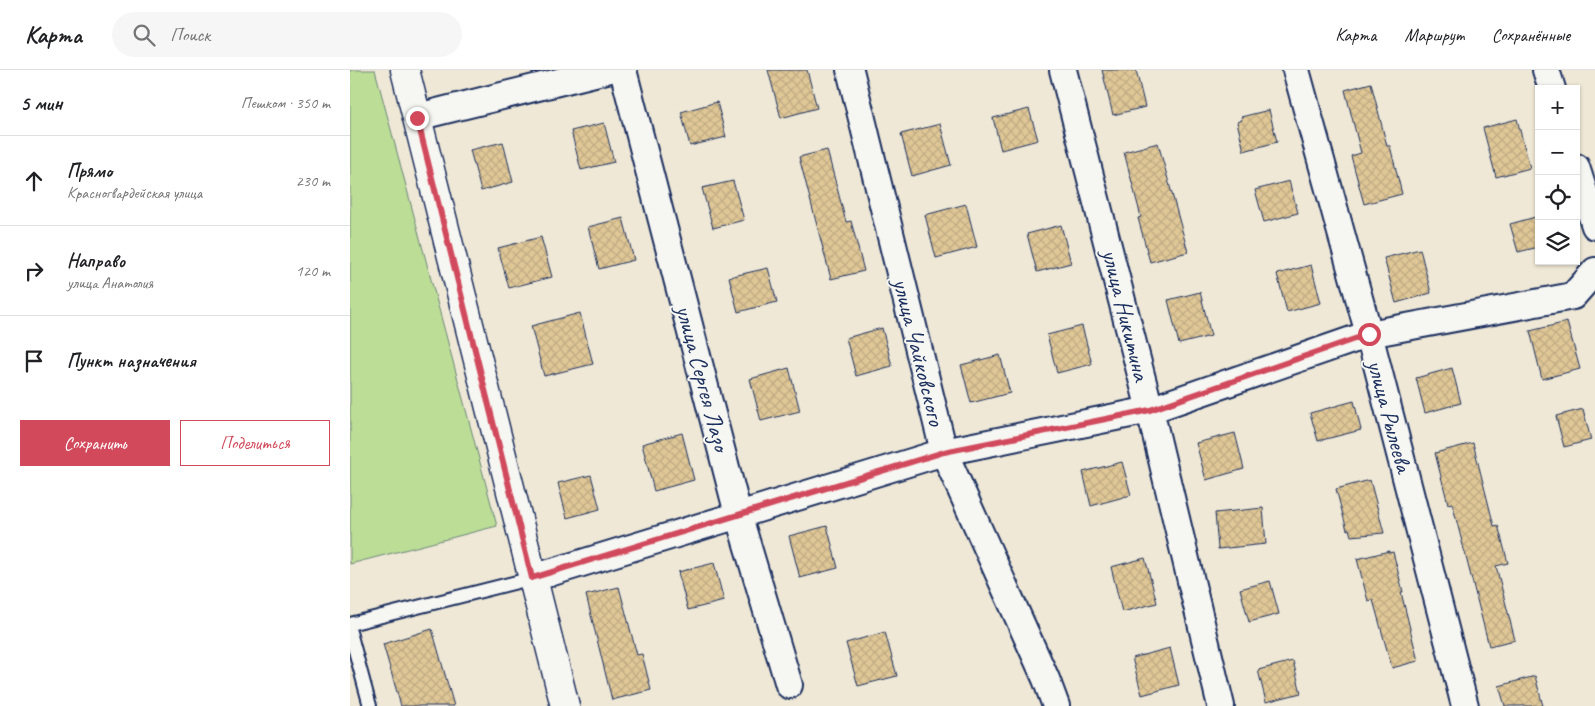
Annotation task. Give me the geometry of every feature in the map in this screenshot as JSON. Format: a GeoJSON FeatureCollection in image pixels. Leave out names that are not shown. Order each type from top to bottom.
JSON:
{"type":"FeatureCollection","features":[{"type":"Feature","properties":{"kind":"street"},"geometry":{"type":"LineString","coordinates":[[405,70],[565,706]]}},
{"type":"Feature","properties":{"kind":"street"},"geometry":{"type":"LineString","coordinates":[[417,118],[607,70]]}},
{"type":"Feature","properties":{"kind":"street","name":"улица Сергея Лазо"},"geometry":{"type":"LineString","coordinates":[[623,70],[738,514],[789,685]]}},
{"type":"Feature","properties":{"kind":"street","name":"улица Чайковского"},"geometry":{"type":"LineString","coordinates":[[850,70],[944,452],[1046,679],[1056,706]]}},
{"type":"Feature","properties":{"kind":"street","name":"улица Никитина"},"geometry":{"type":"LineString","coordinates":[[1064,70],[1150,410],[1221,706]]}},
{"type":"Feature","properties":{"kind":"street","name":"улица Рылеева"},"geometry":{"type":"LineString","coordinates":[[1296,70],[1369,334],[1465,706]]}},
{"type":"Feature","properties":{"kind":"street"},"geometry":{"type":"LineString","coordinates":[[1546,70],[1551,85]]}},
{"type":"Feature","properties":{"kind":"street"},"geometry":{"type":"LineString","coordinates":[[1579,175],[1595,226]]}},
{"type":"Feature","properties":{"kind":"street"},"geometry":{"type":"LineString","coordinates":[[532,578],[944,452],[1150,410],[1369,334],[1573,296],[1595,272]]}},
{"type":"Feature","properties":{"kind":"lane"},"geometry":{"type":"LineString","coordinates":[[350,624],[532,578]]}},
{"type":"Feature","properties":{"kind":"lane"},"geometry":{"type":"LineString","coordinates":[[350,632],[370,706]]}},
{"type":"Feature","properties":{"kind":"green space"},"geometry":{"type":"Polygon","coordinates":[[[350,70],[375,70],[497,526],[350,564],[350,70]]]}},
{"type":"Feature","properties":{"kind":"building"},"geometry":{"type":"Polygon","coordinates":[[[768,70],[807,70],[817,108],[781,118],[768,70]]]}},
{"type":"Feature","properties":{"kind":"building"},"geometry":{"type":"Polygon","coordinates":[[[1102,70],[1136,70],[1145,107],[1113,115],[1102,70]]]}},
{"type":"Feature","properties":{"kind":"building"},"geometry":{"type":"Polygon","coordinates":[[[1371,83],[1387,146],[1390,146],[1402,194],[1364,204],[1351,156],[1361,153],[1345,90],[1371,83]]]}},
{"type":"Feature","properties":{"kind":"building"},"geometry":{"type":"Polygon","coordinates":[[[717,102],[726,137],[690,146],[681,112],[717,102]]]}},
{"type":"Feature","properties":{"kind":"building"},"geometry":{"type":"Polygon","coordinates":[[[1029,109],[1038,140],[1001,150],[993,118],[1029,109]]]}},
{"type":"Feature","properties":{"kind":"building"},"geometry":{"type":"Polygon","coordinates":[[[1269,110],[1277,142],[1244,151],[1237,122],[1242,120],[1241,117],[1269,110]]]}},
{"type":"Feature","properties":{"kind":"building"},"geometry":{"type":"Polygon","coordinates":[[[1517,119],[1530,168],[1496,177],[1483,128],[1517,119]]]}},
{"type":"Feature","properties":{"kind":"building"},"geometry":{"type":"Polygon","coordinates":[[[604,123],[614,162],[581,170],[571,131],[604,123]]]}},
{"type":"Feature","properties":{"kind":"building"},"geometry":{"type":"Polygon","coordinates":[[[940,124],[951,165],[912,176],[901,134],[940,124]]]}},
{"type":"Feature","properties":{"kind":"building"},"geometry":{"type":"Polygon","coordinates":[[[503,142],[513,182],[481,191],[470,150],[503,142]]]}},
{"type":"Feature","properties":{"kind":"building"},"geometry":{"type":"Polygon","coordinates":[[[1158,143],[1188,252],[1150,262],[1138,218],[1141,217],[1124,152],[1158,143]]]}},
{"type":"Feature","properties":{"kind":"building"},"geometry":{"type":"Polygon","coordinates":[[[827,150],[846,222],[851,221],[864,271],[831,279],[799,157],[827,150]]]}},
{"type":"Feature","properties":{"kind":"building"},"geometry":{"type":"Polygon","coordinates":[[[733,181],[744,220],[713,228],[702,188],[733,181]]]}},
{"type":"Feature","properties":{"kind":"building"},"geometry":{"type":"Polygon","coordinates":[[[1289,181],[1298,213],[1264,222],[1255,190],[1289,181]]]}},
{"type":"Feature","properties":{"kind":"building"},"geometry":{"type":"Polygon","coordinates":[[[966,204],[977,247],[936,258],[925,215],[966,204]]]}},
{"type":"Feature","properties":{"kind":"building"},"geometry":{"type":"Polygon","coordinates":[[[1535,217],[1535,248],[1518,252],[1510,224],[1535,217]]]}},
{"type":"Feature","properties":{"kind":"building"},"geometry":{"type":"Polygon","coordinates":[[[623,218],[634,260],[599,269],[588,227],[623,218]]]}},
{"type":"Feature","properties":{"kind":"building"},"geometry":{"type":"Polygon","coordinates":[[[1061,225],[1071,263],[1037,272],[1027,234],[1061,225]]]}},
{"type":"Feature","properties":{"kind":"building"},"geometry":{"type":"Polygon","coordinates":[[[541,237],[552,277],[509,288],[498,248],[541,237]]]}},
{"type":"Feature","properties":{"kind":"building"},"geometry":{"type":"Polygon","coordinates":[[[1420,249],[1431,293],[1396,303],[1384,258],[1420,249]]]}},
{"type":"Feature","properties":{"kind":"building"},"geometry":{"type":"Polygon","coordinates":[[[1311,265],[1321,303],[1287,312],[1277,274],[1311,265]]]}},
{"type":"Feature","properties":{"kind":"building"},"geometry":{"type":"Polygon","coordinates":[[[768,268],[777,302],[738,312],[729,277],[768,268]]]}},
{"type":"Feature","properties":{"kind":"building"},"geometry":{"type":"Polygon","coordinates":[[[1200,292],[1211,336],[1179,344],[1168,300],[1200,292]]]}},
{"type":"Feature","properties":{"kind":"building"},"geometry":{"type":"Polygon","coordinates":[[[580,313],[593,364],[544,376],[531,326],[580,313]]]}},
{"type":"Feature","properties":{"kind":"building"},"geometry":{"type":"Polygon","coordinates":[[[1567,322],[1580,369],[1542,379],[1530,331],[1567,322]]]}},
{"type":"Feature","properties":{"kind":"building"},"geometry":{"type":"Polygon","coordinates":[[[1082,326],[1092,364],[1057,373],[1047,335],[1082,326]]]}},
{"type":"Feature","properties":{"kind":"building"},"geometry":{"type":"Polygon","coordinates":[[[882,328],[892,366],[856,376],[846,338],[882,328]]]}},
{"type":"Feature","properties":{"kind":"building"},"geometry":{"type":"Polygon","coordinates":[[[1000,355],[1010,393],[971,403],[961,365],[1000,355]]]}},
{"type":"Feature","properties":{"kind":"building"},"geometry":{"type":"Polygon","coordinates":[[[789,368],[800,411],[761,421],[750,379],[789,368]]]}},
{"type":"Feature","properties":{"kind":"building"},"geometry":{"type":"Polygon","coordinates":[[[1452,368],[1461,403],[1425,413],[1416,378],[1452,368]]]}},
{"type":"Feature","properties":{"kind":"building"},"geometry":{"type":"Polygon","coordinates":[[[1354,401],[1361,430],[1318,441],[1310,413],[1354,401]]]}},
{"type":"Feature","properties":{"kind":"building"},"geometry":{"type":"Polygon","coordinates":[[[1583,409],[1591,440],[1564,447],[1556,416],[1583,409]]]}},
{"type":"Feature","properties":{"kind":"building"},"geometry":{"type":"Polygon","coordinates":[[[682,433],[694,480],[654,491],[642,444],[682,433]]]}},
{"type":"Feature","properties":{"kind":"building"},"geometry":{"type":"Polygon","coordinates":[[[1235,433],[1244,469],[1206,480],[1196,443],[1235,433]]]}},
{"type":"Feature","properties":{"kind":"building"},"geometry":{"type":"Polygon","coordinates":[[[1473,443],[1494,526],[1498,525],[1508,563],[1496,566],[1515,640],[1489,646],[1452,503],[1448,504],[1435,453],[1473,443]]]}},
{"type":"Feature","properties":{"kind":"building"},"geometry":{"type":"Polygon","coordinates":[[[1122,462],[1131,495],[1091,506],[1083,472],[1122,462]]]}},
{"type":"Feature","properties":{"kind":"building"},"geometry":{"type":"Polygon","coordinates":[[[591,475],[600,509],[567,518],[558,483],[591,475]]]}},
{"type":"Feature","properties":{"kind":"building"},"geometry":{"type":"Polygon","coordinates":[[[1370,480],[1384,533],[1351,536],[1349,529],[1347,530],[1336,489],[1370,480]]]}},
{"type":"Feature","properties":{"kind":"building"},"geometry":{"type":"Polygon","coordinates":[[[1263,508],[1266,544],[1218,549],[1215,513],[1263,508]]]}},
{"type":"Feature","properties":{"kind":"building"},"geometry":{"type":"Polygon","coordinates":[[[827,526],[838,568],[800,578],[789,536],[827,526]]]}},
{"type":"Feature","properties":{"kind":"building"},"geometry":{"type":"Polygon","coordinates":[[[1389,551],[1389,553],[1393,552],[1418,661],[1392,668],[1373,600],[1368,601],[1357,559],[1389,551]]]}},
{"type":"Feature","properties":{"kind":"building"},"geometry":{"type":"Polygon","coordinates":[[[1145,558],[1157,603],[1122,612],[1111,567],[1145,558]]]}},
{"type":"Feature","properties":{"kind":"building"},"geometry":{"type":"Polygon","coordinates":[[[714,563],[724,601],[688,610],[678,572],[714,563]]]}},
{"type":"Feature","properties":{"kind":"building"},"geometry":{"type":"Polygon","coordinates":[[[1270,581],[1279,614],[1249,622],[1240,589],[1270,581]]]}},
{"type":"Feature","properties":{"kind":"building"},"geometry":{"type":"Polygon","coordinates":[[[619,587],[637,655],[642,654],[651,690],[612,700],[586,595],[619,587]]]}},
{"type":"Feature","properties":{"kind":"building"},"geometry":{"type":"Polygon","coordinates":[[[432,629],[454,706],[401,706],[383,644],[432,629]]]}},
{"type":"Feature","properties":{"kind":"building"},"geometry":{"type":"Polygon","coordinates":[[[885,632],[897,676],[858,686],[846,643],[885,632]]]}},
{"type":"Feature","properties":{"kind":"building"},"geometry":{"type":"Polygon","coordinates":[[[1170,648],[1179,685],[1142,695],[1132,658],[1170,648]]]}},
{"type":"Feature","properties":{"kind":"building"},"geometry":{"type":"Polygon","coordinates":[[[1293,661],[1301,693],[1266,702],[1258,670],[1293,661]]]}},
{"type":"Feature","properties":{"kind":"building"},"geometry":{"type":"Polygon","coordinates":[[[1535,676],[1543,706],[1505,706],[1499,686],[1535,676]]]}},
{"type":"Feature","properties":{"kind":"route"},"geometry":{"type":"LineString","coordinates":[[417,118],[532,578],[944,452],[1150,410],[1369,334]]}}]}
